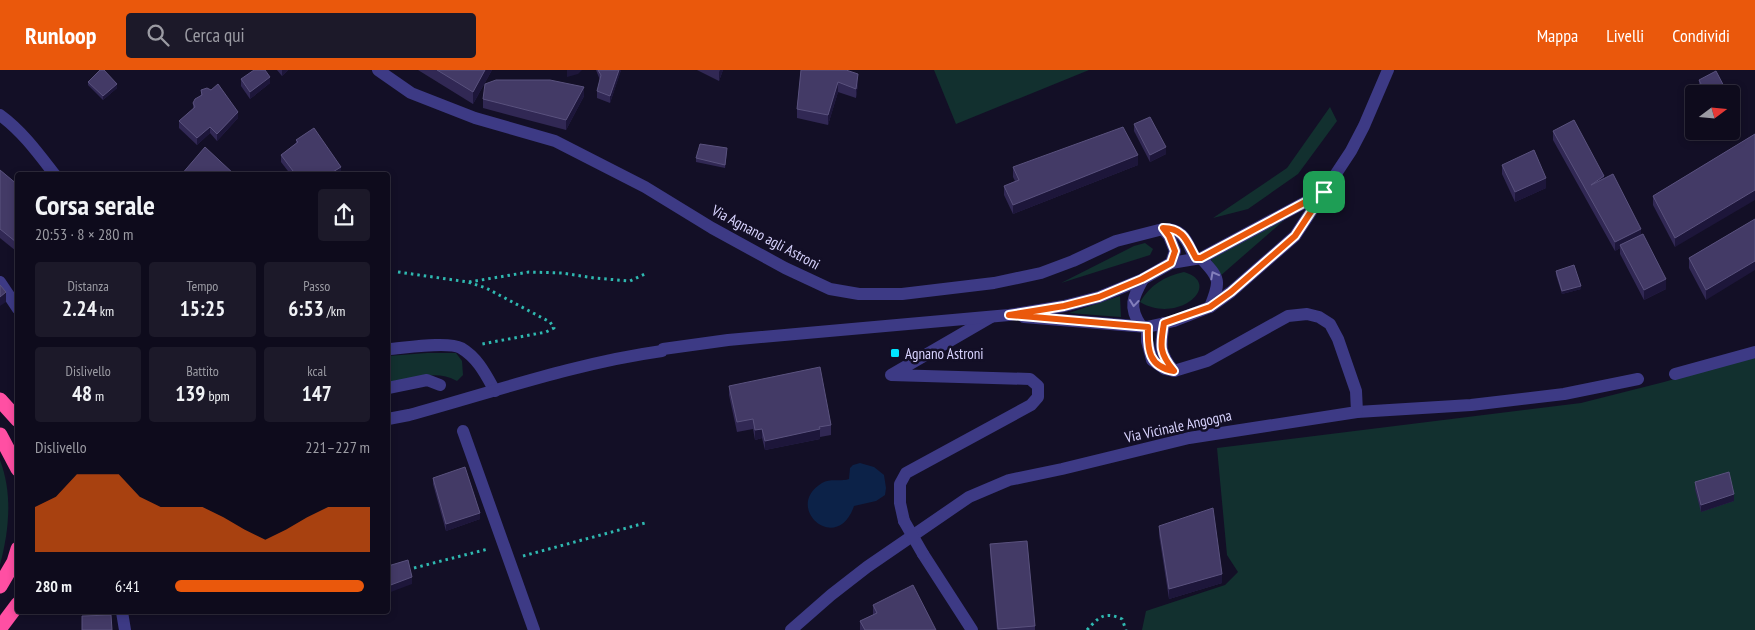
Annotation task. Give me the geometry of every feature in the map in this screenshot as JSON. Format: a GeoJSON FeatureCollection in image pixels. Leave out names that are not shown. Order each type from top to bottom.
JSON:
{"type":"FeatureCollection","features":[{"type":"Feature","properties":{"kind":"highway"},"geometry":{"type":"LineString","coordinates":[[0,400],[15,417]]}},
{"type":"Feature","properties":{"kind":"highway"},"geometry":{"type":"LineString","coordinates":[[0,435],[15,463]]}},
{"type":"Feature","properties":{"kind":"highway"},"geometry":{"type":"LineString","coordinates":[[0,586],[15,559]]}},
{"type":"Feature","properties":{"kind":"highway"},"geometry":{"type":"LineString","coordinates":[[0,628],[15,608]]}},
{"type":"Feature","properties":{"kind":"street","name":"Via Agnano agli Astroni"},"geometry":{"type":"LineString","coordinates":[[378,70],[411,93],[475,118],[555,141],[645,187],[712,228],[784,268],[830,289],[859,294],[902,294],[966,288],[1001,282],[1041,273],[1073,261],[1116,241],[1163,228]]}},
{"type":"Feature","properties":{"kind":"street"},"geometry":{"type":"LineString","coordinates":[[1009,315],[1144,327],[1164,323],[1210,307],[1231,292],[1295,236],[1351,151],[1388,70]]}},
{"type":"Feature","properties":{"kind":"street"},"geometry":{"type":"LineString","coordinates":[[0,115],[11,124],[53,172]]}},
{"type":"Feature","properties":{"kind":"street"},"geometry":{"type":"LineString","coordinates":[[390,419],[409,415],[583,366],[631,355],[662,351],[663,349],[728,340],[991,317],[1064,306],[1099,297],[1142,279],[1171,263],[1198,258],[1324,192]]}},
{"type":"Feature","properties":{"kind":"street"},"geometry":{"type":"LineString","coordinates":[[1163,228],[1171,228],[1184,235],[1198,258],[1216,275],[1218,286],[1210,307]]}},
{"type":"Feature","properties":{"kind":"street"},"geometry":{"type":"LineString","coordinates":[[1163,228],[1169,236],[1175,251],[1171,263]]}},
{"type":"Feature","properties":{"kind":"street"},"geometry":{"type":"LineString","coordinates":[[1142,279],[1135,293],[1132,305],[1134,317],[1144,327],[1152,360],[1165,369],[1174,371],[1207,361],[1288,316],[1307,314],[1319,317],[1330,324],[1338,339],[1356,391],[1357,412]]}},
{"type":"Feature","properties":{"kind":"street"},"geometry":{"type":"LineString","coordinates":[[0,282],[15,304]]}},
{"type":"Feature","properties":{"kind":"street"},"geometry":{"type":"LineString","coordinates":[[972,630],[904,521],[900,503],[900,484],[906,473],[1031,405],[1038,397],[1038,386],[1030,380],[891,375],[991,317]]}},
{"type":"Feature","properties":{"kind":"street"},"geometry":{"type":"LineString","coordinates":[[1164,323],[1160,344],[1163,356],[1174,371]]}},
{"type":"Feature","properties":{"kind":"street"},"geometry":{"type":"LineString","coordinates":[[390,349],[431,345],[460,348],[481,366],[495,391]]}},
{"type":"Feature","properties":{"kind":"street"},"geometry":{"type":"LineString","coordinates":[[1675,374],[1755,352]]}},
{"type":"Feature","properties":{"kind":"street","name":"Via Vicinale Angogna"},"geometry":{"type":"LineString","coordinates":[[791,630],[867,567],[969,497],[1008,480],[1189,438],[1357,412],[1471,405],[1564,394],[1638,378]]}},
{"type":"Feature","properties":{"kind":"street"},"geometry":{"type":"LineString","coordinates":[[390,388],[427,380],[440,384]]}},
{"type":"Feature","properties":{"kind":"street"},"geometry":{"type":"LineString","coordinates":[[463,431],[534,630]]}},
{"type":"Feature","properties":{"kind":"street"},"geometry":{"type":"LineString","coordinates":[[122,614],[125,630]]}},
{"type":"Feature","properties":{"kind":"path"},"geometry":{"type":"LineString","coordinates":[[398,272],[468,282],[486,288],[550,322],[554,328],[546,332],[460,348]]}},
{"type":"Feature","properties":{"kind":"path"},"geometry":{"type":"LineString","coordinates":[[468,282],[529,272],[562,273],[630,282],[647,273]]}},
{"type":"Feature","properties":{"kind":"path"},"geometry":{"type":"LineString","coordinates":[[509,560],[645,523]]}},
{"type":"Feature","properties":{"kind":"path"},"geometry":{"type":"LineString","coordinates":[[414,568],[503,545]]}},
{"type":"Feature","properties":{"kind":"path"},"geometry":{"type":"LineString","coordinates":[[1087,630],[1101,616],[1113,615],[1122,619],[1126,630]]}},
{"type":"Feature","properties":{"kind":"green space"},"geometry":{"type":"Polygon","coordinates":[[[934,70],[1089,70],[956,124],[934,70]]]}},
{"type":"Feature","properties":{"kind":"green space"},"geometry":{"type":"Polygon","coordinates":[[[1330,107],[1337,121],[1298,174],[1248,209],[1213,218],[1287,168],[1330,107]]]}},
{"type":"Feature","properties":{"kind":"green space"},"geometry":{"type":"Polygon","coordinates":[[[1299,207],[1219,277],[1211,259],[1299,207]]]}},
{"type":"Feature","properties":{"kind":"green space"},"geometry":{"type":"Polygon","coordinates":[[[1145,243],[1153,249],[1150,255],[1061,283],[1134,246],[1145,243]]]}},
{"type":"Feature","properties":{"kind":"green space"},"geometry":{"type":"Polygon","coordinates":[[[1184,272],[1195,278],[1199,285],[1198,293],[1191,300],[1181,306],[1169,309],[1154,308],[1140,302],[1153,286],[1171,276],[1184,272]]]}},
{"type":"Feature","properties":{"kind":"green space"},"geometry":{"type":"Polygon","coordinates":[[[1120,296],[1121,317],[1069,313],[1120,296]]]}},
{"type":"Feature","properties":{"kind":"green space"},"geometry":{"type":"Polygon","coordinates":[[[456,353],[462,361],[463,375],[457,381],[448,377],[431,375],[390,382],[390,356],[456,353]]]}},
{"type":"Feature","properties":{"kind":"green space"},"geometry":{"type":"Polygon","coordinates":[[[1755,356],[1755,630],[1142,630],[1146,611],[1225,585],[1238,572],[1227,555],[1217,448],[1581,403],[1755,356]]]}},
{"type":"Feature","properties":{"kind":"green space"},"geometry":{"type":"Polygon","coordinates":[[[0,460],[7,486],[8,512],[6,539],[0,565],[0,460]]]}},
{"type":"Feature","properties":{"kind":"water"},"geometry":{"type":"Polygon","coordinates":[[[860,463],[874,467],[884,475],[885,495],[876,501],[854,506],[846,520],[836,527],[826,527],[817,522],[810,514],[808,504],[811,493],[822,483],[832,480],[849,479],[850,468],[860,463]]]}},
{"type":"Feature","properties":{"kind":"building"},"geometry":{"type":"Polygon","coordinates":[[[100,70],[104,70],[117,84],[103,96],[88,82],[100,70]]]}},
{"type":"Feature","properties":{"kind":"building"},"geometry":{"type":"Polygon","coordinates":[[[254,70],[265,70],[270,77],[250,92],[241,79],[254,70]]]}},
{"type":"Feature","properties":{"kind":"building"},"geometry":{"type":"Polygon","coordinates":[[[437,70],[485,70],[473,92],[437,70]]]}},
{"type":"Feature","properties":{"kind":"building"},"geometry":{"type":"Polygon","coordinates":[[[598,70],[619,70],[610,96],[597,91],[601,75],[598,70]]]}},
{"type":"Feature","properties":{"kind":"building"},"geometry":{"type":"Polygon","coordinates":[[[801,70],[846,70],[858,74],[856,89],[838,82],[828,115],[797,109],[801,70]]]}},
{"type":"Feature","properties":{"kind":"building"},"geometry":{"type":"Polygon","coordinates":[[[1716,71],[1723,85],[1702,85],[1699,80],[1716,71]]]}},
{"type":"Feature","properties":{"kind":"building"},"geometry":{"type":"Polygon","coordinates":[[[496,80],[550,80],[584,87],[566,120],[483,99],[485,84],[496,80]]]}},
{"type":"Feature","properties":{"kind":"building"},"geometry":{"type":"Polygon","coordinates":[[[218,84],[238,112],[217,134],[210,127],[197,138],[179,121],[195,107],[193,103],[195,99],[202,95],[201,90],[207,88],[211,90],[218,84]]]}},
{"type":"Feature","properties":{"kind":"building"},"geometry":{"type":"Polygon","coordinates":[[[1150,117],[1166,147],[1150,155],[1134,124],[1150,117]]]}},
{"type":"Feature","properties":{"kind":"building"},"geometry":{"type":"Polygon","coordinates":[[[1574,120],[1604,176],[1591,185],[1613,174],[1641,229],[1615,242],[1553,131],[1574,120]]]}},
{"type":"Feature","properties":{"kind":"building"},"geometry":{"type":"Polygon","coordinates":[[[1123,127],[1138,155],[1013,205],[1004,186],[1019,180],[1013,167],[1123,127]]]}},
{"type":"Feature","properties":{"kind":"building"},"geometry":{"type":"Polygon","coordinates":[[[314,128],[341,167],[333,172],[294,172],[281,155],[298,142],[296,140],[314,128]]]}},
{"type":"Feature","properties":{"kind":"building"},"geometry":{"type":"Polygon","coordinates":[[[1755,134],[1755,190],[1675,238],[1653,196],[1755,134]]]}},
{"type":"Feature","properties":{"kind":"building"},"geometry":{"type":"Polygon","coordinates":[[[700,144],[727,148],[725,165],[696,158],[700,144]]]}},
{"type":"Feature","properties":{"kind":"building"},"geometry":{"type":"Polygon","coordinates":[[[205,147],[232,172],[184,172],[205,147]]]}},
{"type":"Feature","properties":{"kind":"building"},"geometry":{"type":"Polygon","coordinates":[[[1534,150],[1546,178],[1515,192],[1502,165],[1534,150]]]}},
{"type":"Feature","properties":{"kind":"building"},"geometry":{"type":"Polygon","coordinates":[[[0,170],[15,182],[15,241],[0,229],[0,170]]]}},
{"type":"Feature","properties":{"kind":"building"},"geometry":{"type":"Polygon","coordinates":[[[1755,219],[1755,261],[1706,290],[1689,258],[1755,219]]]}},
{"type":"Feature","properties":{"kind":"building"},"geometry":{"type":"Polygon","coordinates":[[[1643,234],[1666,279],[1644,290],[1620,245],[1643,234]]]}},
{"type":"Feature","properties":{"kind":"building"},"geometry":{"type":"Polygon","coordinates":[[[1574,265],[1581,286],[1562,291],[1556,271],[1574,265]]]}},
{"type":"Feature","properties":{"kind":"building"},"geometry":{"type":"Polygon","coordinates":[[[0,285],[6,292],[0,297],[0,285]]]}},
{"type":"Feature","properties":{"kind":"building"},"geometry":{"type":"Polygon","coordinates":[[[820,367],[831,425],[765,441],[762,429],[755,430],[753,419],[737,422],[729,386],[820,367]]]}},
{"type":"Feature","properties":{"kind":"building"},"geometry":{"type":"Polygon","coordinates":[[[465,467],[480,513],[446,524],[433,478],[465,467]]]}},
{"type":"Feature","properties":{"kind":"building"},"geometry":{"type":"Polygon","coordinates":[[[1729,472],[1734,494],[1701,505],[1695,482],[1729,472]]]}},
{"type":"Feature","properties":{"kind":"building"},"geometry":{"type":"Polygon","coordinates":[[[1213,508],[1222,574],[1169,589],[1159,526],[1213,508]]]}},
{"type":"Feature","properties":{"kind":"building"},"geometry":{"type":"Polygon","coordinates":[[[1027,541],[1035,626],[998,629],[990,544],[1027,541]]]}},
{"type":"Feature","properties":{"kind":"building"},"geometry":{"type":"Polygon","coordinates":[[[408,560],[412,577],[390,585],[390,565],[408,560]]]}},
{"type":"Feature","properties":{"kind":"building"},"geometry":{"type":"Polygon","coordinates":[[[913,585],[936,630],[865,630],[860,621],[877,613],[873,605],[913,585]]]}},
{"type":"Feature","properties":{"kind":"building"},"geometry":{"type":"Polygon","coordinates":[[[111,615],[112,630],[82,630],[82,616],[111,615]]]}},
{"type":"Feature","properties":{"kind":"place","name":"Agnano Astroni"},"geometry":{"type":"Point","coordinates":[895,353]}},
{"type":"Feature","properties":{"kind":"route"},"geometry":{"type":"LineString","coordinates":[[1324,192],[1295,236],[1231,292],[1210,307],[1164,323],[1160,344],[1163,356],[1174,371],[1165,369],[1152,360],[1147,341],[1148,327],[1066,322],[1009,315],[1064,306],[1099,297],[1142,279],[1171,263],[1175,251],[1169,236],[1163,228],[1171,228],[1184,235],[1196,258],[1201,258],[1324,192]]}}]}
